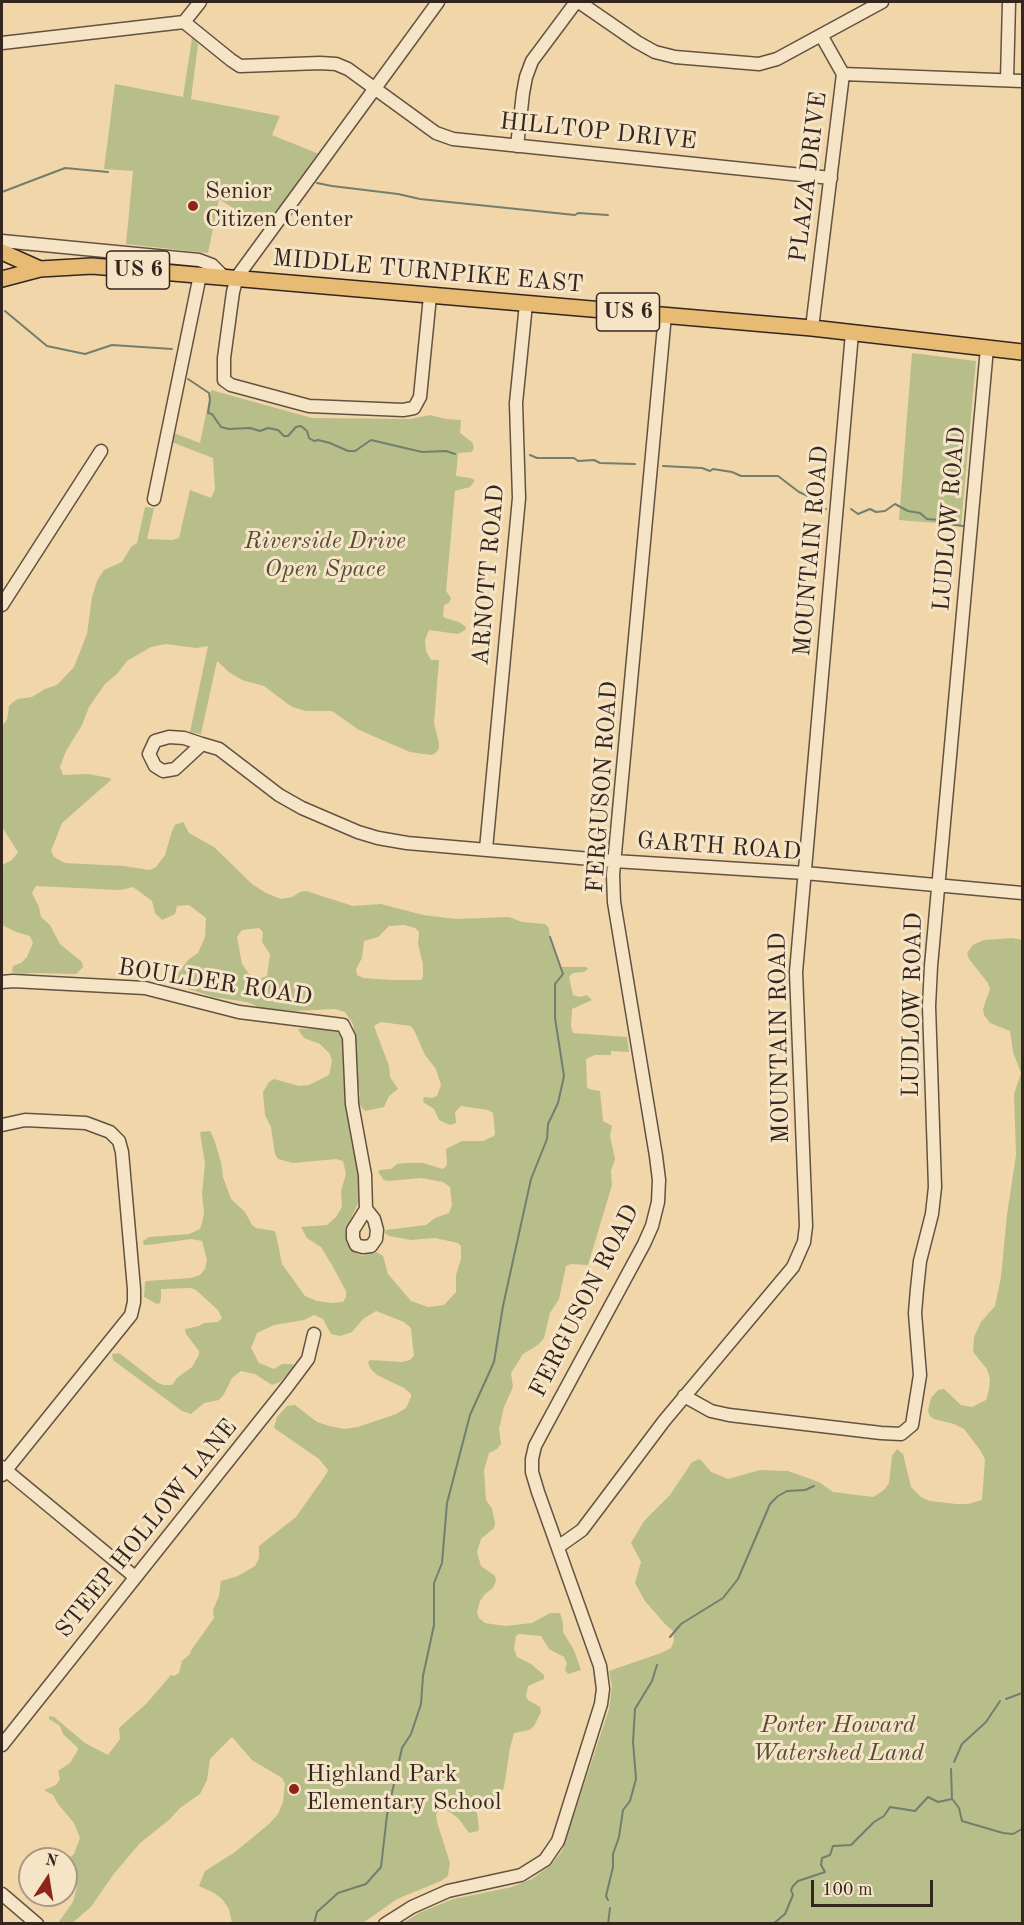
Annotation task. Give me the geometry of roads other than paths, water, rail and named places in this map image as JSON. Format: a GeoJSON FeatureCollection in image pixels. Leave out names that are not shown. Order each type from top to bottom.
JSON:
{"type":"FeatureCollection","features":[{"type":"Feature","properties":{"kind":"main road","name":"MIDDLE TURNPIKE EAST"},"geometry":{"type":"LineString","coordinates":[[2,252],[40,269],[92,266],[231,277],[813,328],[1023,352]]}},
{"type":"Feature","properties":{"kind":"main road","name":"US 6"},"geometry":{"type":"LineString","coordinates":[[4,275],[40,269]]}},
{"type":"Feature","properties":{"kind":"street"},"geometry":{"type":"LineString","coordinates":[[2,43],[184,22],[200,2]]}},
{"type":"Feature","properties":{"kind":"street"},"geometry":{"type":"LineString","coordinates":[[430,296],[420,396],[414,408],[403,410],[309,406],[231,385],[224,380],[224,358],[233,292],[231,277],[438,2]]}},
{"type":"Feature","properties":{"kind":"street"},"geometry":{"type":"LineString","coordinates":[[517,146],[523,93],[532,61],[577,2],[655,52],[675,57],[759,64],[777,59],[882,2]]}},
{"type":"Feature","properties":{"kind":"street"},"geometry":{"type":"LineString","coordinates":[[1007,80],[1009,2]]}},
{"type":"Feature","properties":{"kind":"street","name":"HILLTOP DRIVE"},"geometry":{"type":"LineString","coordinates":[[184,22],[240,66],[320,63],[336,64],[348,69],[436,133],[453,139],[831,178]]}},
{"type":"Feature","properties":{"kind":"street","name":"PLAZA DRIVE"},"geometry":{"type":"LineString","coordinates":[[813,328],[843,74],[821,35]]}},
{"type":"Feature","properties":{"kind":"street"},"geometry":{"type":"LineString","coordinates":[[843,74],[1023,81]]}},
{"type":"Feature","properties":{"kind":"street","name":"MIDDLE TURNPIKE EAST"},"geometry":{"type":"LineString","coordinates":[[2,242],[199,260],[231,277]]}},
{"type":"Feature","properties":{"kind":"street"},"geometry":{"type":"LineString","coordinates":[[154,499],[200,275]]}},
{"type":"Feature","properties":{"kind":"street","name":"ARNOTT ROAD"},"geometry":{"type":"LineString","coordinates":[[486,849],[519,498],[516,402],[526,304]]}},
{"type":"Feature","properties":{"kind":"street","name":"FERGUSON ROAD"},"geometry":{"type":"LineString","coordinates":[[385,1923],[412,1907],[448,1891],[521,1875],[545,1860],[558,1841],[601,1704],[603,1689],[600,1666],[532,1472],[536,1446],[644,1244],[652,1226],[658,1202],[659,1180],[656,1156],[614,902],[614,861],[665,315]]}},
{"type":"Feature","properties":{"kind":"street","name":"MOUNTAIN ROAD"},"geometry":{"type":"LineString","coordinates":[[558,1547],[582,1530],[684,1396],[793,1266],[804,1242],[806,1226],[796,972],[852,333]]}},
{"type":"Feature","properties":{"kind":"street","name":"LUDLOW ROAD"},"geometry":{"type":"LineString","coordinates":[[684,1396],[711,1411],[729,1415],[881,1433],[901,1434],[912,1425],[920,1375],[915,1313],[917,1289],[920,1261],[932,1214],[935,1187],[929,1006],[937,886],[987,348]]}},
{"type":"Feature","properties":{"kind":"street"},"geometry":{"type":"LineString","coordinates":[[2,605],[101,451]]}},
{"type":"Feature","properties":{"kind":"street","name":"GARTH ROAD"},"geometry":{"type":"LineString","coordinates":[[202,744],[219,749],[279,795],[302,808],[358,832],[407,843],[614,861],[804,873],[1023,893]]}},
{"type":"Feature","properties":{"kind":"street","name":"BOULDER ROAD"},"geometry":{"type":"LineString","coordinates":[[2,982],[145,988],[239,1012],[343,1024],[350,1037],[352,1104],[365,1175],[366,1209]]}},
{"type":"Feature","properties":{"kind":"street"},"geometry":{"type":"LineString","coordinates":[[2,1125],[25,1120],[86,1123],[110,1132],[119,1141],[122,1152],[134,1289],[131,1315],[3,1471],[135,1577]]}},
{"type":"Feature","properties":{"kind":"street","name":"STEEP HOLLOW LANE"},"geometry":{"type":"LineString","coordinates":[[2,1745],[308,1359],[314,1334]]}},
{"type":"Feature","properties":{"kind":"street"},"geometry":{"type":"LineString","coordinates":[[2,1894],[37,1923]]}},
{"type":"Feature","properties":{"kind":"waterway"},"geometry":{"type":"LineString","coordinates":[[2,192],[65,168],[108,172]]}},
{"type":"Feature","properties":{"kind":"waterway"},"geometry":{"type":"LineString","coordinates":[[317,183],[420,199],[575,215],[578,213],[608,215]]}},
{"type":"Feature","properties":{"kind":"waterway"},"geometry":{"type":"LineString","coordinates":[[5,311],[47,346],[85,354],[112,345],[172,349]]}},
{"type":"Feature","properties":{"kind":"waterway"},"geometry":{"type":"LineString","coordinates":[[188,379],[209,393],[208,413],[212,414],[221,427],[250,428],[260,431],[268,428],[278,430],[284,436],[288,436],[296,427],[301,426],[307,431],[309,438],[314,441],[330,443],[348,451],[355,451],[371,440],[422,452],[446,451],[455,454]]}},
{"type":"Feature","properties":{"kind":"waterway"},"geometry":{"type":"LineString","coordinates":[[530,455],[537,458],[574,458],[578,461],[594,460],[600,463],[635,464]]}},
{"type":"Feature","properties":{"kind":"waterway"},"geometry":{"type":"LineString","coordinates":[[663,466],[702,468],[710,471],[713,469],[741,476],[778,476],[799,492],[810,497],[819,507],[826,509]]}},
{"type":"Feature","properties":{"kind":"waterway"},"geometry":{"type":"LineString","coordinates":[[851,509],[858,514],[870,509],[876,512],[885,511],[895,504],[908,511],[920,513],[927,519],[963,526]]}},
{"type":"Feature","properties":{"kind":"waterway"},"geometry":{"type":"LineString","coordinates":[[314,1924],[317,1912],[338,1893],[366,1884],[381,1867],[387,1815],[402,1748],[411,1734],[421,1704],[423,1676],[434,1625],[434,1583],[442,1563],[447,1503],[470,1415],[494,1362],[503,1306],[531,1179],[547,1139],[548,1124],[558,1103],[564,1076],[555,1018],[555,984],[563,974],[550,937]]}},
{"type":"Feature","properties":{"kind":"waterway"},"geometry":{"type":"LineString","coordinates":[[670,1637],[681,1624],[723,1598],[738,1579],[770,1504],[787,1491],[805,1490],[814,1486]]}},
{"type":"Feature","properties":{"kind":"waterway"},"geometry":{"type":"LineString","coordinates":[[608,1900],[606,1896],[623,1810],[630,1801],[636,1779],[633,1742],[635,1709],[652,1681],[657,1665]]}},
{"type":"Feature","properties":{"kind":"waterway"},"geometry":{"type":"LineString","coordinates":[[1006,1699],[1022,1693]]}},
{"type":"Feature","properties":{"kind":"waterway"},"geometry":{"type":"LineString","coordinates":[[954,1762],[962,1744],[986,1722],[1000,1701]]}},
{"type":"Feature","properties":{"kind":"waterway"},"geometry":{"type":"LineString","coordinates":[[773,1924],[785,1914],[793,1895],[791,1890],[793,1886],[798,1881],[825,1872],[821,1865],[822,1858],[830,1855],[833,1846],[851,1845],[874,1822],[884,1816],[890,1807],[915,1811],[928,1797],[938,1802],[952,1799],[951,1769]]}},
{"type":"Feature","properties":{"kind":"waterway"},"geometry":{"type":"LineString","coordinates":[[953,1800],[959,1808],[962,1821],[1003,1833],[1013,1834],[1022,1829]]}},
{"type":"Feature","properties":{"kind":"waterway"},"geometry":{"type":"LineString","coordinates":[[608,1924],[610,1908]]}},
{"type":"Feature","properties":{"kind":"place","name":"Senior Citizen Center"},"geometry":{"type":"Point","coordinates":[193,206]}},
{"type":"Feature","properties":{"kind":"place","name":"Highland Park Elementary School"},"geometry":{"type":"Point","coordinates":[294,1789]}},
{"type":"Feature","properties":{"kind":"park label","name":"Riverside Drive Open Space"},"geometry":{"type":"Point","coordinates":[325,556]}},
{"type":"Feature","properties":{"kind":"park label","name":"Porter Howard Watershed Land"},"geometry":{"type":"Point","coordinates":[838,1740]}}]}
